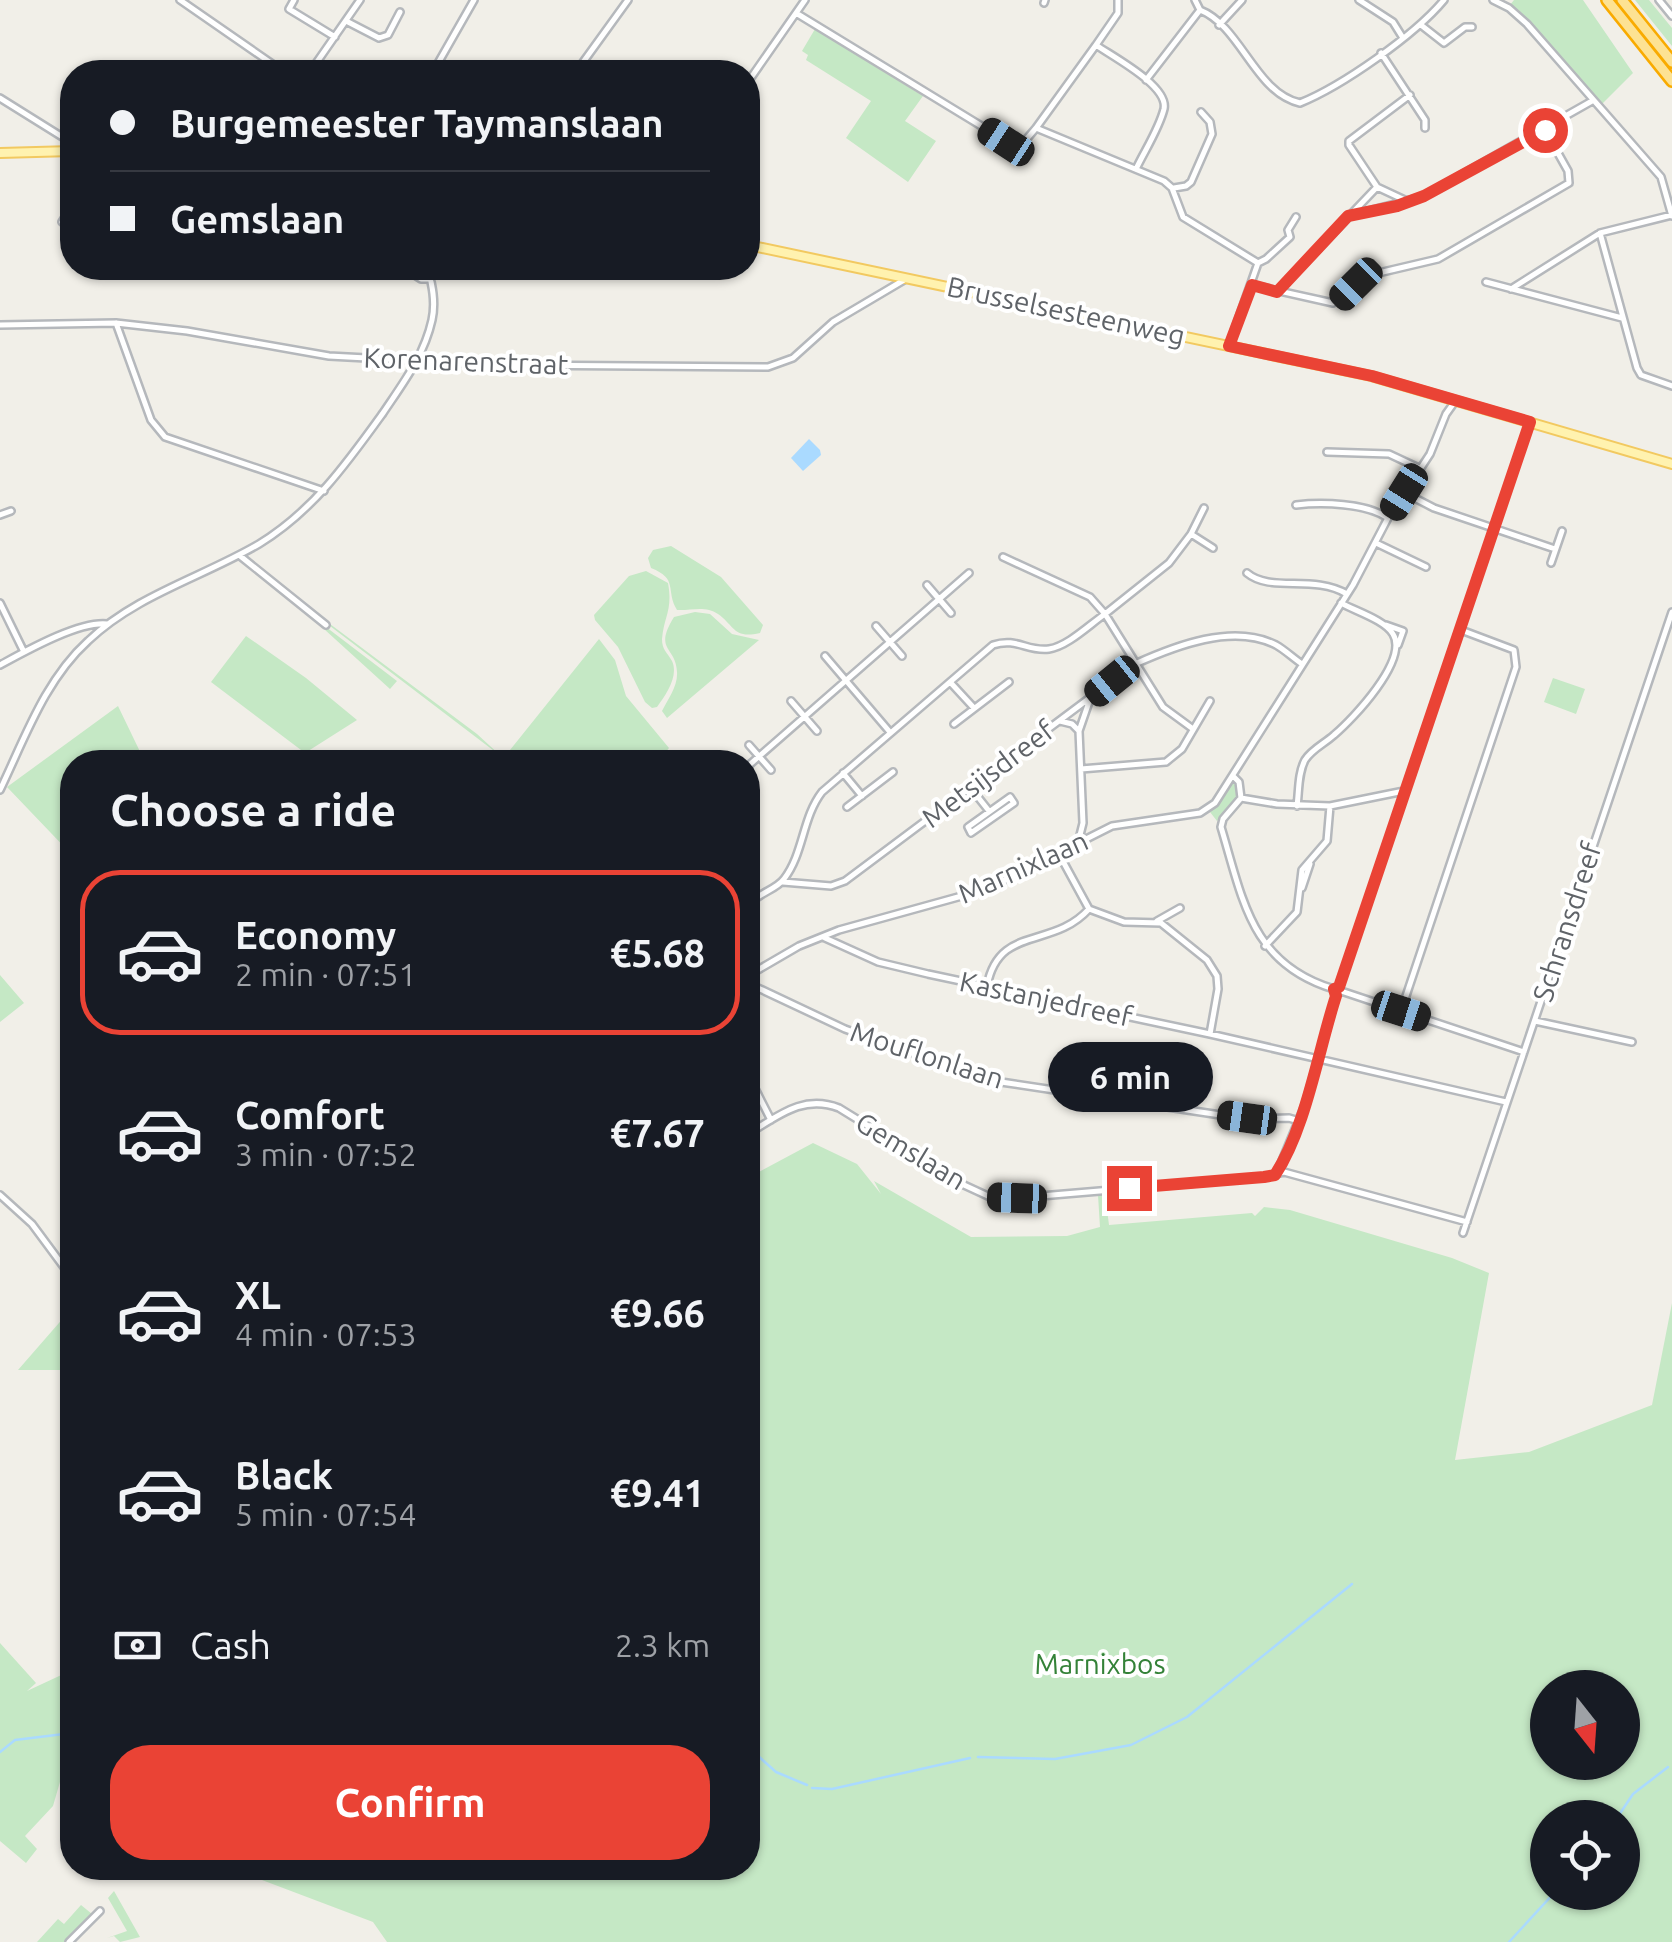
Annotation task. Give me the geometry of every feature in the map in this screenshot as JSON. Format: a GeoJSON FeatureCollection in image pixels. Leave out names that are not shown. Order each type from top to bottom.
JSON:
{"type":"FeatureCollection","features":[{"type":"Feature","properties":{"kind":"highway"},"geometry":{"type":"LineString","coordinates":[[1607,0],[1672,81]]}},
{"type":"Feature","properties":{"kind":"highway"},"geometry":{"type":"LineString","coordinates":[[1622,0],[1672,62]]}},
{"type":"Feature","properties":{"kind":"main road"},"geometry":{"type":"LineString","coordinates":[[0,153],[60,149]]}},
{"type":"Feature","properties":{"kind":"main road","name":"Brusselsesteenweg"},"geometry":{"type":"LineString","coordinates":[[760,247],[1372,376],[1672,464]]}},
{"type":"Feature","properties":{"kind":"street"},"geometry":{"type":"LineString","coordinates":[[180,0],[267,60]]}},
{"type":"Feature","properties":{"kind":"street"},"geometry":{"type":"LineString","coordinates":[[294,0],[289,9],[334,37]]}},
{"type":"Feature","properties":{"kind":"street"},"geometry":{"type":"LineString","coordinates":[[318,60],[360,0]]}},
{"type":"Feature","properties":{"kind":"street"},"geometry":{"type":"LineString","coordinates":[[440,60],[474,0]]}},
{"type":"Feature","properties":{"kind":"street"},"geometry":{"type":"LineString","coordinates":[[585,60],[628,0]]}},
{"type":"Feature","properties":{"kind":"street"},"geometry":{"type":"LineString","coordinates":[[760,65],[805,0]]}},
{"type":"Feature","properties":{"kind":"street"},"geometry":{"type":"LineString","coordinates":[[796,13],[1006,142],[1024,142],[1118,13],[1118,0]]}},
{"type":"Feature","properties":{"kind":"street"},"geometry":{"type":"LineString","coordinates":[[1195,0],[1280,94],[1300,103],[1317,96],[1404,38],[1444,0]]}},
{"type":"Feature","properties":{"kind":"street"},"geometry":{"type":"LineString","coordinates":[[1219,24],[1242,0]]}},
{"type":"Feature","properties":{"kind":"street"},"geometry":{"type":"LineString","coordinates":[[1358,0],[1393,22],[1404,38]]}},
{"type":"Feature","properties":{"kind":"street"},"geometry":{"type":"LineString","coordinates":[[1493,0],[1527,24],[1661,177],[1672,215],[1600,234],[1510,289]]}},
{"type":"Feature","properties":{"kind":"street"},"geometry":{"type":"LineString","coordinates":[[1659,0],[1672,16]]}},
{"type":"Feature","properties":{"kind":"street"},"geometry":{"type":"LineString","coordinates":[[1146,80],[1200,10]]}},
{"type":"Feature","properties":{"kind":"street"},"geometry":{"type":"LineString","coordinates":[[348,22],[379,38],[388,35],[400,12]]}},
{"type":"Feature","properties":{"kind":"street"},"geometry":{"type":"LineString","coordinates":[[1421,25],[1444,43],[1464,27],[1472,27]]}},
{"type":"Feature","properties":{"kind":"street"},"geometry":{"type":"LineString","coordinates":[[1096,45],[1160,92],[1164,108],[1136,168]]}},
{"type":"Feature","properties":{"kind":"street"},"geometry":{"type":"LineString","coordinates":[[1381,53],[1425,120],[1425,128]]}},
{"type":"Feature","properties":{"kind":"street"},"geometry":{"type":"LineString","coordinates":[[1407,200],[1377,187],[1349,145],[1350,140],[1410,96]]}},
{"type":"Feature","properties":{"kind":"street"},"geometry":{"type":"LineString","coordinates":[[0,98],[60,135]]}},
{"type":"Feature","properties":{"kind":"street"},"geometry":{"type":"LineString","coordinates":[[1348,216],[1444,186],[1592,101]]}},
{"type":"Feature","properties":{"kind":"street"},"geometry":{"type":"LineString","coordinates":[[1036,128],[1136,168],[1172,188],[1191,182],[1212,134],[1210,122],[1201,112]]}},
{"type":"Feature","properties":{"kind":"street"},"geometry":{"type":"LineString","coordinates":[[1252,285],[1334,304],[1370,274],[1438,259],[1565,188],[1570,179],[1568,171],[1545,130]]}},
{"type":"Feature","properties":{"kind":"street"},"geometry":{"type":"LineString","coordinates":[[1277,292],[1377,187]]}},
{"type":"Feature","properties":{"kind":"street"},"geometry":{"type":"LineString","coordinates":[[1172,188],[1184,217],[1258,262],[1266,260],[1290,237],[1288,230],[1296,218]]}},
{"type":"Feature","properties":{"kind":"street"},"geometry":{"type":"LineString","coordinates":[[1600,234],[1641,374],[1672,386]]}},
{"type":"Feature","properties":{"kind":"street"},"geometry":{"type":"LineString","coordinates":[[1229,346],[1258,262]]}},
{"type":"Feature","properties":{"kind":"street","name":"Korenarenstraat"},"geometry":{"type":"LineString","coordinates":[[0,325],[116,323],[187,331],[328,356],[519,366],[774,366],[793,358],[833,322],[905,277]]}},
{"type":"Feature","properties":{"kind":"street"},"geometry":{"type":"LineString","coordinates":[[1,787],[48,691],[66,664],[108,624],[284,528],[324,490],[418,359],[433,315],[431,280]]}},
{"type":"Feature","properties":{"kind":"street"},"geometry":{"type":"LineString","coordinates":[[1522,280],[1526,293]]}},
{"type":"Feature","properties":{"kind":"street"},"geometry":{"type":"LineString","coordinates":[[1486,282],[1622,318]]}},
{"type":"Feature","properties":{"kind":"street"},"geometry":{"type":"LineString","coordinates":[[116,323],[154,425],[166,437],[324,490]]}},
{"type":"Feature","properties":{"kind":"street","name":"Marnixlaan"},"geometry":{"type":"LineString","coordinates":[[760,969],[799,946],[824,937],[987,889],[1123,823],[1200,813],[1216,803],[1430,454],[1451,399]]}},
{"type":"Feature","properties":{"kind":"street"},"geometry":{"type":"LineString","coordinates":[[1275,1175],[1299,1121],[1338,990],[1530,422]]}},
{"type":"Feature","properties":{"kind":"street"},"geometry":{"type":"LineString","coordinates":[[1327,452],[1388,454],[1420,468]]}},
{"type":"Feature","properties":{"kind":"street"},"geometry":{"type":"LineString","coordinates":[[1404,492],[1434,508],[1555,548]]}},
{"type":"Feature","properties":{"kind":"street"},"geometry":{"type":"LineString","coordinates":[[1296,505],[1346,507],[1381,513],[1388,518]]}},
{"type":"Feature","properties":{"kind":"street"},"geometry":{"type":"LineString","coordinates":[[760,894],[783,882],[814,803],[890,731],[993,646],[1009,641],[1050,649],[1060,646],[1169,562],[1204,508]]}},
{"type":"Feature","properties":{"kind":"street"},"geometry":{"type":"LineString","coordinates":[[0,515],[11,511]]}},
{"type":"Feature","properties":{"kind":"street"},"geometry":{"type":"LineString","coordinates":[[1551,563],[1562,531]]}},
{"type":"Feature","properties":{"kind":"street"},"geometry":{"type":"LineString","coordinates":[[1190,534],[1213,548]]}},
{"type":"Feature","properties":{"kind":"street"},"geometry":{"type":"LineString","coordinates":[[1376,544],[1426,566]]}},
{"type":"Feature","properties":{"kind":"street"},"geometry":{"type":"LineString","coordinates":[[238,555],[326,625]]}},
{"type":"Feature","properties":{"kind":"street"},"geometry":{"type":"LineString","coordinates":[[1003,558],[1090,597],[1105,614],[1163,707],[1194,729]]}},
{"type":"Feature","properties":{"kind":"street"},"geometry":{"type":"LineString","coordinates":[[760,754],[969,573]]}},
{"type":"Feature","properties":{"kind":"street"},"geometry":{"type":"LineString","coordinates":[[1246,573],[1255,580],[1313,582],[1347,594]]}},
{"type":"Feature","properties":{"kind":"street"},"geometry":{"type":"LineString","coordinates":[[926,585],[951,612]]}},
{"type":"Feature","properties":{"kind":"street"},"geometry":{"type":"LineString","coordinates":[[0,602],[24,652]]}},
{"type":"Feature","properties":{"kind":"street"},"geometry":{"type":"LineString","coordinates":[[1298,806],[1304,762],[1353,718],[1374,691],[1396,648],[1396,638],[1384,624],[1340,603]]}},
{"type":"Feature","properties":{"kind":"street","name":"Schransdreef"},"geometry":{"type":"LineString","coordinates":[[1464,1234],[1672,612]]}},
{"type":"Feature","properties":{"kind":"street"},"geometry":{"type":"LineString","coordinates":[[0,664],[97,623],[108,624]]}},
{"type":"Feature","properties":{"kind":"street"},"geometry":{"type":"LineString","coordinates":[[876,626],[902,656]]}},
{"type":"Feature","properties":{"kind":"street"},"geometry":{"type":"LineString","coordinates":[[1401,1011],[1516,667],[1514,650],[1461,630]]}},
{"type":"Feature","properties":{"kind":"street","name":"Metsijsdreef"},"geometry":{"type":"LineString","coordinates":[[783,882],[837,885],[1135,664],[1198,641],[1232,638],[1276,645],[1302,664]]}},
{"type":"Feature","properties":{"kind":"street"},"geometry":{"type":"LineString","coordinates":[[825,656],[890,731]]}},
{"type":"Feature","properties":{"kind":"street"},"geometry":{"type":"LineString","coordinates":[[950,682],[974,708]]}},
{"type":"Feature","properties":{"kind":"street"},"geometry":{"type":"LineString","coordinates":[[954,724],[1009,682]]}},
{"type":"Feature","properties":{"kind":"street"},"geometry":{"type":"LineString","coordinates":[[1078,843],[1083,823],[1079,731],[1090,699]]}},
{"type":"Feature","properties":{"kind":"street"},"geometry":{"type":"LineString","coordinates":[[791,701],[817,731]]}},
{"type":"Feature","properties":{"kind":"street"},"geometry":{"type":"LineString","coordinates":[[1080,769],[1166,762],[1182,750],[1210,701]]}},
{"type":"Feature","properties":{"kind":"street"},"geometry":{"type":"LineString","coordinates":[[1059,721],[1072,724],[1079,731]]}},
{"type":"Feature","properties":{"kind":"street"},"geometry":{"type":"LineString","coordinates":[[749,746],[753,750]]}},
{"type":"Feature","properties":{"kind":"street"},"geometry":{"type":"LineString","coordinates":[[760,758],[771,770]]}},
{"type":"Feature","properties":{"kind":"street"},"geometry":{"type":"LineString","coordinates":[[847,807],[893,772]]}},
{"type":"Feature","properties":{"kind":"street"},"geometry":{"type":"LineString","coordinates":[[843,774],[862,796]]}},
{"type":"Feature","properties":{"kind":"street"},"geometry":{"type":"LineString","coordinates":[[1234,776],[1241,798],[1221,826],[1251,924],[1265,946],[1300,976],[1524,1052]]}},
{"type":"Feature","properties":{"kind":"street"},"geometry":{"type":"LineString","coordinates":[[970,786],[989,811]]}},
{"type":"Feature","properties":{"kind":"street"},"geometry":{"type":"LineString","coordinates":[[1241,798],[1330,806],[1404,791]]}},
{"type":"Feature","properties":{"kind":"street"},"geometry":{"type":"LineString","coordinates":[[1010,797],[1015,800],[970,834],[968,827],[989,811],[1010,797]]}},
{"type":"Feature","properties":{"kind":"street"},"geometry":{"type":"LineString","coordinates":[[1265,946],[1297,912],[1310,864],[1327,842],[1330,806]]}},
{"type":"Feature","properties":{"kind":"street"},"geometry":{"type":"LineString","coordinates":[[1083,823],[1094,835]]}},
{"type":"Feature","properties":{"kind":"street"},"geometry":{"type":"LineString","coordinates":[[1059,854],[1089,908],[1110,920],[1156,922],[1206,960],[1217,976],[1217,1002],[1210,1034]]}},
{"type":"Feature","properties":{"kind":"street"},"geometry":{"type":"LineString","coordinates":[[987,987],[997,957],[1005,950],[1018,942],[1060,932],[1089,908]]}},
{"type":"Feature","properties":{"kind":"street"},"geometry":{"type":"LineString","coordinates":[[1156,922],[1180,908]]}},
{"type":"Feature","properties":{"kind":"street","name":"Kastanjedreef"},"geometry":{"type":"LineString","coordinates":[[824,937],[878,962],[1506,1102]]}},
{"type":"Feature","properties":{"kind":"street","name":"Mouflonlaan"},"geometry":{"type":"LineString","coordinates":[[760,989],[845,1029],[1001,1082],[1247,1118],[1299,1121]]}},
{"type":"Feature","properties":{"kind":"street"},"geometry":{"type":"LineString","coordinates":[[1534,1020],[1632,1042]]}},
{"type":"Feature","properties":{"kind":"street"},"geometry":{"type":"LineString","coordinates":[[760,1098],[771,1120]]}},
{"type":"Feature","properties":{"kind":"street","name":"Gemslaan"},"geometry":{"type":"LineString","coordinates":[[760,1127],[796,1106],[824,1102],[990,1198],[1291,1172],[1467,1222]]}},
{"type":"Feature","properties":{"kind":"street"},"geometry":{"type":"LineString","coordinates":[[0,1195],[32,1224],[60,1262]]}},
{"type":"Feature","properties":{"kind":"street"},"geometry":{"type":"LineString","coordinates":[[68,1942],[100,1911]]}},
{"type":"Feature","properties":{"kind":"green space"},"geometry":{"type":"Polygon","coordinates":[[[1514,0],[1583,0],[1633,73],[1599,107],[1510,5],[1514,0]]]}},
{"type":"Feature","properties":{"kind":"green space"},"geometry":{"type":"Polygon","coordinates":[[[1635,0],[1649,0],[1672,28],[1672,46],[1635,0]]]}},
{"type":"Feature","properties":{"kind":"green space"},"geometry":{"type":"Polygon","coordinates":[[[815,29],[923,96],[905,121],[936,141],[908,182],[846,138],[871,101],[806,60],[808,55],[802,51],[815,29]]]}},
{"type":"Feature","properties":{"kind":"green space"},"geometry":{"type":"Polygon","coordinates":[[[671,546],[721,577],[763,625],[760,633],[739,633],[708,610],[677,610],[668,581],[651,568],[648,558],[653,550],[671,546]]]}},
{"type":"Feature","properties":{"kind":"green space"},"geometry":{"type":"Polygon","coordinates":[[[646,571],[668,583],[669,607],[662,643],[674,667],[668,691],[652,708],[645,702],[618,647],[594,615],[629,576],[646,571]]]}},
{"type":"Feature","properties":{"kind":"green space"},"geometry":{"type":"Polygon","coordinates":[[[695,612],[710,614],[732,634],[759,640],[667,718],[662,711],[677,672],[665,636],[674,617],[695,612]]]}},
{"type":"Feature","properties":{"kind":"green space"},"geometry":{"type":"Polygon","coordinates":[[[330,626],[477,734],[494,750],[493,750],[330,626]]]}},
{"type":"Feature","properties":{"kind":"green space"},"geometry":{"type":"Polygon","coordinates":[[[326,627],[397,681],[390,689],[326,627]]]}},
{"type":"Feature","properties":{"kind":"green space"},"geometry":{"type":"Polygon","coordinates":[[[246,636],[357,720],[310,750],[301,750],[211,682],[246,636]]]}},
{"type":"Feature","properties":{"kind":"green space"},"geometry":{"type":"Polygon","coordinates":[[[599,639],[615,660],[626,696],[669,748],[667,750],[510,750],[599,639]]]}},
{"type":"Feature","properties":{"kind":"green space"},"geometry":{"type":"Polygon","coordinates":[[[1553,678],[1585,689],[1576,714],[1544,702],[1553,678]]]}},
{"type":"Feature","properties":{"kind":"green space"},"geometry":{"type":"Polygon","coordinates":[[[118,706],[139,750],[60,750],[60,842],[7,787],[118,706]]]}},
{"type":"Feature","properties":{"kind":"green space"},"geometry":{"type":"Polygon","coordinates":[[[1236,782],[1237,798],[1217,821],[1210,812],[1236,782]]]}},
{"type":"Feature","properties":{"kind":"green space"},"geometry":{"type":"Polygon","coordinates":[[[0,975],[24,1003],[0,1022],[0,975]]]}},
{"type":"Feature","properties":{"kind":"green space","name":"Marnixbos"},"geometry":{"type":"Polygon","coordinates":[[[813,1143],[857,1164],[881,1194],[874,1181],[971,1237],[1067,1236],[1100,1227],[1098,1195],[1105,1194],[1109,1225],[1252,1213],[1255,1216],[1264,1207],[1290,1210],[1452,1258],[1489,1273],[1455,1460],[1529,1452],[1652,1405],[1672,1303],[1672,1942],[387,1942],[373,1922],[262,1880],[760,1880],[760,1171],[813,1143]]]}},
{"type":"Feature","properties":{"kind":"green space"},"geometry":{"type":"Polygon","coordinates":[[[60,1322],[60,1370],[18,1370],[60,1322]]]}},
{"type":"Feature","properties":{"kind":"green space"},"geometry":{"type":"Polygon","coordinates":[[[0,1643],[36,1683],[27,1691],[60,1676],[60,1782],[53,1806],[25,1836],[37,1849],[26,1863],[0,1841],[0,1643]]]}},
{"type":"Feature","properties":{"kind":"green space"},"geometry":{"type":"Polygon","coordinates":[[[114,1891],[140,1937],[120,1942],[114,1936],[107,1938],[127,1931],[108,1898],[114,1891]]]}},
{"type":"Feature","properties":{"kind":"green space"},"geometry":{"type":"Polygon","coordinates":[[[81,1905],[92,1914],[64,1942],[37,1942],[58,1919],[64,1924],[81,1905]]]}},
{"type":"Feature","properties":{"kind":"water"},"geometry":{"type":"Polygon","coordinates":[[[809,439],[821,455],[803,471],[791,458],[809,439]]]}},
{"type":"Feature","properties":{"kind":"waterway"},"geometry":{"type":"LineString","coordinates":[[978,1757],[1055,1759],[1131,1745],[1187,1717],[1352,1584]]}},
{"type":"Feature","properties":{"kind":"waterway"},"geometry":{"type":"LineString","coordinates":[[0,1752],[15,1740],[60,1734]]}},
{"type":"Feature","properties":{"kind":"waterway"},"geometry":{"type":"LineString","coordinates":[[760,1758],[776,1772],[807,1785]]}},
{"type":"Feature","properties":{"kind":"waterway"},"geometry":{"type":"LineString","coordinates":[[812,1788],[832,1789],[970,1758]]}},
{"type":"Feature","properties":{"kind":"waterway"},"geometry":{"type":"LineString","coordinates":[[1629,1800],[1668,1767]]}},
{"type":"Feature","properties":{"kind":"waterway"},"geometry":{"type":"LineString","coordinates":[[1509,1942],[1538,1910]]}},
{"type":"Feature","properties":{"kind":"route"},"geometry":{"type":"LineString","coordinates":[[1129,1188],[1264,1177],[1275,1175],[1282,1165],[1305,1105],[1336,996],[1334,989],[1339,987],[1530,422],[1372,376],[1229,346],[1252,285],[1277,292],[1348,216],[1424,196],[1545,130]]}}]}
